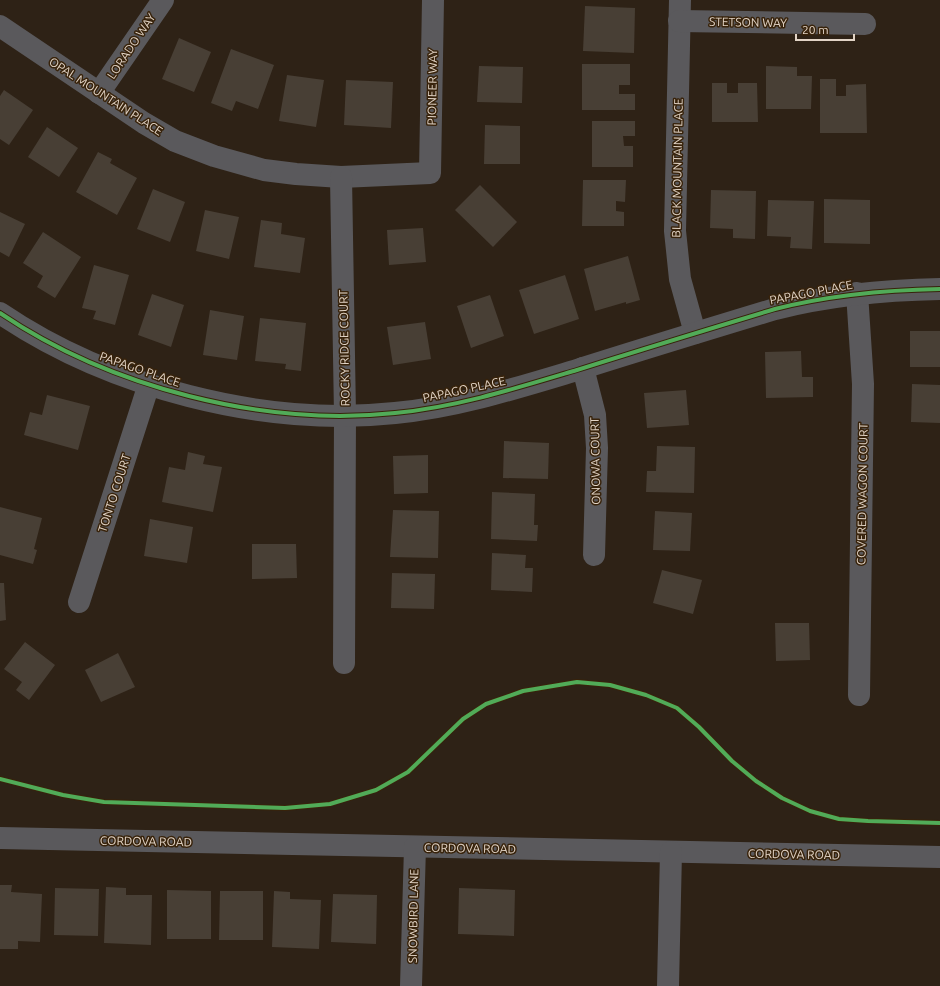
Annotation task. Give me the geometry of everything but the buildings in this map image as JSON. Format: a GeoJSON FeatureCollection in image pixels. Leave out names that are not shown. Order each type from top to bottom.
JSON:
{"type":"FeatureCollection","features":[{"type":"Feature","properties":{"kind":"street","name":"LORADO WAY"},"geometry":{"type":"LineString","coordinates":[[99,93],[163,0]]}},
{"type":"Feature","properties":{"kind":"street","name":"PIONEER WAY"},"geometry":{"type":"LineString","coordinates":[[430,173],[433,0]]}},
{"type":"Feature","properties":{"kind":"street","name":"STETSON WAY"},"geometry":{"type":"LineString","coordinates":[[680,10],[865,24]]}},
{"type":"Feature","properties":{"kind":"street","name":"BLACK MOUNTAIN PLACE"},"geometry":{"type":"LineString","coordinates":[[680,10],[676,231],[680,279],[695,333]]}},
{"type":"Feature","properties":{"kind":"street","name":"OPAL MOUNTAIN PLACE"},"geometry":{"type":"LineString","coordinates":[[0,26],[163,134],[214,156],[264,170],[296,174],[341,177],[430,173]]}},
{"type":"Feature","properties":{"kind":"street","name":"ROCKY RIDGE COURT"},"geometry":{"type":"LineString","coordinates":[[341,177],[345,415],[344,662]]}},
{"type":"Feature","properties":{"kind":"street","name":"PAPAGO PLACE"},"geometry":{"type":"LineString","coordinates":[[0,313],[29,332],[69,353],[107,370],[195,398],[283,412],[345,415],[394,413],[447,405],[502,392],[775,309],[815,299],[857,293],[940,289]]}},
{"type":"Feature","properties":{"kind":"street","name":"COVERED WAGON COURT"},"geometry":{"type":"LineString","coordinates":[[857,293],[863,384],[859,695]]}},
{"type":"Feature","properties":{"kind":"street","name":"ONOWA COURT"},"geometry":{"type":"LineString","coordinates":[[583,368],[595,415],[597,448],[594,555]]}},
{"type":"Feature","properties":{"kind":"street","name":"TONTO COURT"},"geometry":{"type":"LineString","coordinates":[[79,602],[149,384]]}},
{"type":"Feature","properties":{"kind":"street","name":"CORDOVA ROAD"},"geometry":{"type":"LineString","coordinates":[[0,838],[940,857]]}},
{"type":"Feature","properties":{"kind":"street","name":"SNOWBIRD LANE"},"geometry":{"type":"LineString","coordinates":[[411,986],[415,847]]}},
{"type":"Feature","properties":{"kind":"street"},"geometry":{"type":"LineString","coordinates":[[668,986],[671,852]]}},
{"type":"Feature","properties":{"kind":"cycle path"},"geometry":{"type":"LineString","coordinates":[[0,313],[43,339],[89,362],[138,381],[189,396],[241,407],[293,414],[345,416],[395,413],[464,402],[577,370],[775,309],[796,304],[857,294],[940,289]]}},
{"type":"Feature","properties":{"kind":"cycle path"},"geometry":{"type":"LineString","coordinates":[[0,779],[63,795],[104,802],[285,808],[330,804],[376,790],[408,772],[463,719],[486,704],[523,691],[577,682],[610,685],[646,695],[677,708],[699,727],[732,761],[756,781],[782,798],[810,811],[839,819],[940,823]]}}]}
